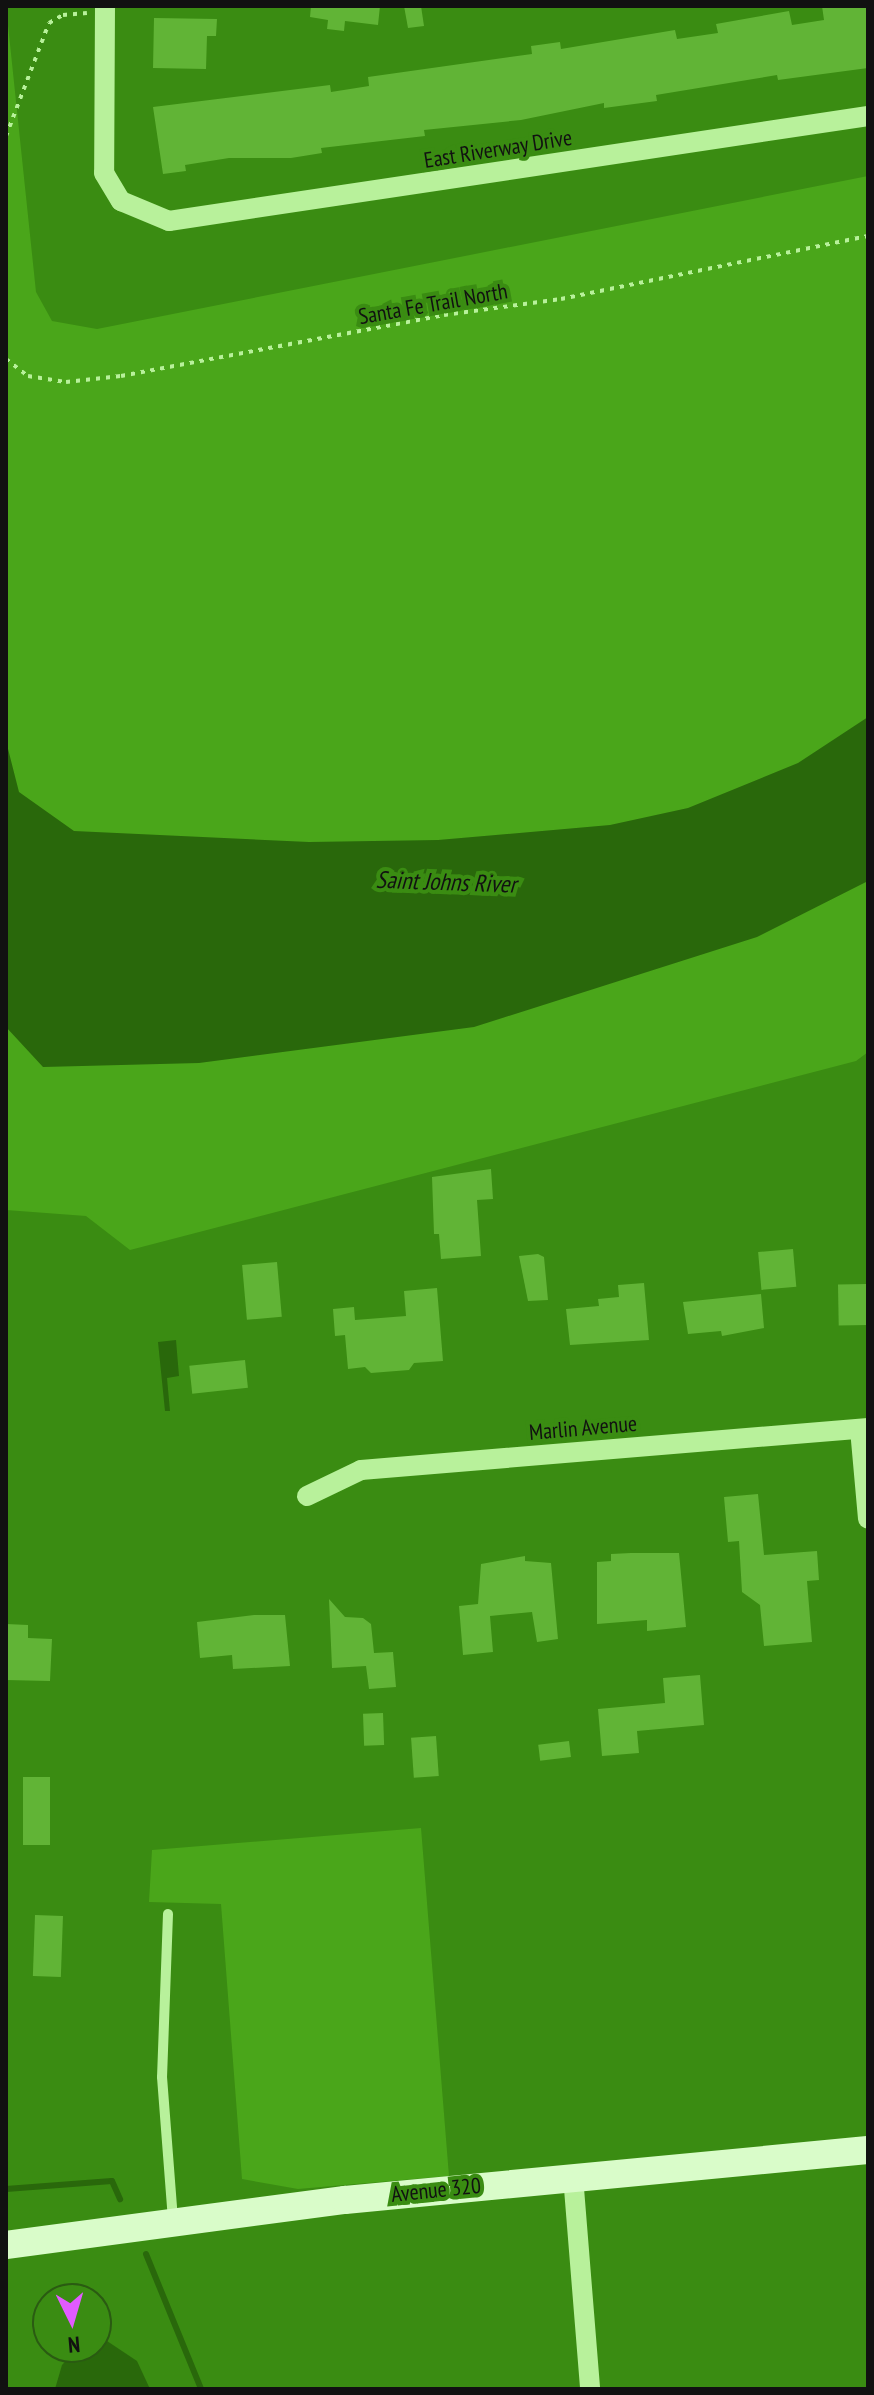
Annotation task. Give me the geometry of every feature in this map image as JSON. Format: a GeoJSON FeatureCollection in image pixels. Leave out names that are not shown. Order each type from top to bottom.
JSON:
{"type":"FeatureCollection","features":[{"type":"Feature","properties":{"kind":"street","name":"East Riverway Drive"},"geometry":{"type":"LineString","coordinates":[[105,9],[101,159],[111,188],[136,212],[153,219],[188,221],[868,116]]}},
{"type":"Feature","properties":{"kind":"street","name":"Marlin Avenue"},"geometry":{"type":"LineString","coordinates":[[307,1496],[361,1470],[864,1428]]}},
{"type":"Feature","properties":{"kind":"street"},"geometry":{"type":"LineString","coordinates":[[864,1428],[868,1519]]}},
{"type":"Feature","properties":{"kind":"street","name":"Avenue 320"},"geometry":{"type":"LineString","coordinates":[[6,2245],[573,2176],[868,2150]]}},
{"type":"Feature","properties":{"kind":"street"},"geometry":{"type":"LineString","coordinates":[[573,2176],[590,2389]]}},
{"type":"Feature","properties":{"kind":"lane"},"geometry":{"type":"LineString","coordinates":[[168,1914],[162,2077],[173,2223]]}},
{"type":"Feature","properties":{"kind":"path"},"geometry":{"type":"LineString","coordinates":[[6,136],[49,23],[63,15],[105,9]]}},
{"type":"Feature","properties":{"kind":"path","name":"Santa Fe Trail North"},"geometry":{"type":"LineString","coordinates":[[6,359],[28,376],[66,382],[121,376],[444,315],[561,299],[868,236]]}},
{"type":"Feature","properties":{"kind":"shaded area"},"geometry":{"type":"Polygon","coordinates":[[[6,6],[36,292],[52,321],[97,329],[868,176],[868,1052],[856,1061],[130,1250],[86,1216],[6,1210],[6,6]]]}},
{"type":"Feature","properties":{"kind":"shaded area"},"geometry":{"type":"Polygon","coordinates":[[[421,1828],[449,2176],[298,2189],[242,2179],[221,1904],[149,1902],[152,1850],[421,1828]]]}},
{"type":"Feature","properties":{"kind":"water","name":"Saint Johns River"},"geometry":{"type":"Polygon","coordinates":[[[868,717],[868,881],[757,937],[474,1027],[199,1063],[43,1067],[6,1027],[6,741],[19,792],[74,831],[309,842],[438,840],[610,825],[688,808],[798,763],[868,717]]]}},
{"type":"Feature","properties":{"kind":"water"},"geometry":{"type":"Polygon","coordinates":[[[176,1340],[179,1376],[167,1378],[170,1411],[165,1411],[158,1342],[176,1340]]]}},
{"type":"Feature","properties":{"kind":"water"},"geometry":{"type":"Polygon","coordinates":[[[112,2344],[137,2361],[150,2389],[55,2389],[62,2365],[112,2363],[112,2344]]]}},
{"type":"Feature","properties":{"kind":"building"},"geometry":{"type":"Polygon","coordinates":[[[311,6],[380,6],[378,25],[345,21],[344,31],[327,29],[328,20],[310,17],[311,6]]]}},
{"type":"Feature","properties":{"kind":"building"},"geometry":{"type":"Polygon","coordinates":[[[404,6],[421,6],[424,26],[408,28],[404,6]]]}},
{"type":"Feature","properties":{"kind":"building"},"geometry":{"type":"Polygon","coordinates":[[[822,6],[868,6],[868,68],[778,80],[777,75],[656,95],[657,101],[604,108],[604,103],[521,120],[424,130],[425,136],[321,148],[322,153],[291,158],[229,158],[185,165],[186,171],[163,174],[153,107],[330,85],[331,92],[369,86],[368,77],[532,54],[531,46],[560,42],[561,49],[675,30],[677,39],[718,33],[716,24],[789,11],[792,25],[824,20],[822,6]]]}},
{"type":"Feature","properties":{"kind":"building"},"geometry":{"type":"Polygon","coordinates":[[[154,18],[217,19],[216,36],[207,36],[206,69],[153,68],[154,18]]]}},
{"type":"Feature","properties":{"kind":"building"},"geometry":{"type":"Polygon","coordinates":[[[491,1169],[493,1199],[477,1200],[481,1256],[441,1259],[439,1234],[434,1234],[432,1177],[491,1169]]]}},
{"type":"Feature","properties":{"kind":"building"},"geometry":{"type":"Polygon","coordinates":[[[793,1249],[796,1287],[761,1290],[758,1252],[793,1249]]]}},
{"type":"Feature","properties":{"kind":"building"},"geometry":{"type":"Polygon","coordinates":[[[538,1254],[544,1257],[548,1300],[528,1301],[519,1256],[538,1254]]]}},
{"type":"Feature","properties":{"kind":"building"},"geometry":{"type":"Polygon","coordinates":[[[277,1262],[282,1317],[247,1320],[242,1265],[277,1262]]]}},
{"type":"Feature","properties":{"kind":"building"},"geometry":{"type":"Polygon","coordinates":[[[644,1283],[649,1340],[570,1345],[566,1309],[599,1306],[598,1299],[619,1297],[618,1285],[644,1283]]]}},
{"type":"Feature","properties":{"kind":"building"},"geometry":{"type":"Polygon","coordinates":[[[867,1284],[868,1325],[839,1325],[838,1285],[867,1284]]]}},
{"type":"Feature","properties":{"kind":"building"},"geometry":{"type":"Polygon","coordinates":[[[437,1288],[443,1361],[414,1363],[409,1370],[371,1373],[365,1367],[348,1369],[345,1335],[335,1336],[333,1309],[354,1307],[355,1320],[406,1316],[404,1291],[437,1288]]]}},
{"type":"Feature","properties":{"kind":"building"},"geometry":{"type":"Polygon","coordinates":[[[761,1294],[764,1328],[722,1336],[721,1331],[688,1334],[683,1302],[761,1294]]]}},
{"type":"Feature","properties":{"kind":"building"},"geometry":{"type":"Polygon","coordinates":[[[245,1360],[248,1388],[192,1394],[189,1366],[245,1360]]]}},
{"type":"Feature","properties":{"kind":"building"},"geometry":{"type":"Polygon","coordinates":[[[758,1494],[764,1555],[817,1551],[819,1580],[807,1581],[812,1642],[764,1646],[760,1605],[742,1592],[739,1541],[728,1542],[724,1497],[758,1494]]]}},
{"type":"Feature","properties":{"kind":"building"},"geometry":{"type":"Polygon","coordinates":[[[679,1553],[686,1627],[647,1631],[647,1620],[597,1624],[597,1562],[611,1561],[611,1554],[679,1553]]]}},
{"type":"Feature","properties":{"kind":"building"},"geometry":{"type":"Polygon","coordinates":[[[525,1556],[525,1561],[551,1563],[558,1639],[537,1642],[532,1612],[490,1616],[493,1652],[463,1655],[459,1606],[478,1604],[481,1564],[525,1556]]]}},
{"type":"Feature","properties":{"kind":"building"},"geometry":{"type":"Polygon","coordinates":[[[329,1599],[345,1617],[363,1618],[371,1624],[374,1653],[393,1652],[396,1687],[369,1689],[366,1666],[332,1668],[329,1599]]]}},
{"type":"Feature","properties":{"kind":"building"},"geometry":{"type":"Polygon","coordinates":[[[254,1615],[285,1615],[290,1666],[233,1669],[232,1655],[200,1658],[197,1622],[254,1615]]]}},
{"type":"Feature","properties":{"kind":"building"},"geometry":{"type":"Polygon","coordinates":[[[6,1624],[28,1625],[28,1638],[52,1639],[50,1681],[6,1680],[6,1624]]]}},
{"type":"Feature","properties":{"kind":"building"},"geometry":{"type":"Polygon","coordinates":[[[700,1675],[704,1725],[637,1731],[639,1753],[602,1756],[598,1709],[665,1703],[663,1678],[700,1675]]]}},
{"type":"Feature","properties":{"kind":"building"},"geometry":{"type":"Polygon","coordinates":[[[383,1713],[384,1745],[364,1746],[363,1714],[383,1713]]]}},
{"type":"Feature","properties":{"kind":"building"},"geometry":{"type":"Polygon","coordinates":[[[436,1736],[439,1776],[414,1778],[411,1738],[436,1736]]]}},
{"type":"Feature","properties":{"kind":"building"},"geometry":{"type":"Polygon","coordinates":[[[569,1741],[571,1757],[540,1761],[538,1745],[569,1741]]]}},
{"type":"Feature","properties":{"kind":"building"},"geometry":{"type":"Polygon","coordinates":[[[23,1777],[50,1777],[50,1845],[23,1845],[23,1777]]]}},
{"type":"Feature","properties":{"kind":"building"},"geometry":{"type":"Polygon","coordinates":[[[35,1915],[63,1916],[61,1977],[33,1976],[35,1915]]]}},
{"type":"Feature","properties":{"kind":"waterway"},"geometry":{"type":"LineString","coordinates":[[6,2189],[112,2181],[120,2199]]}},
{"type":"Feature","properties":{"kind":"waterway"},"geometry":{"type":"LineString","coordinates":[[146,2254],[201,2389]]}}]}
